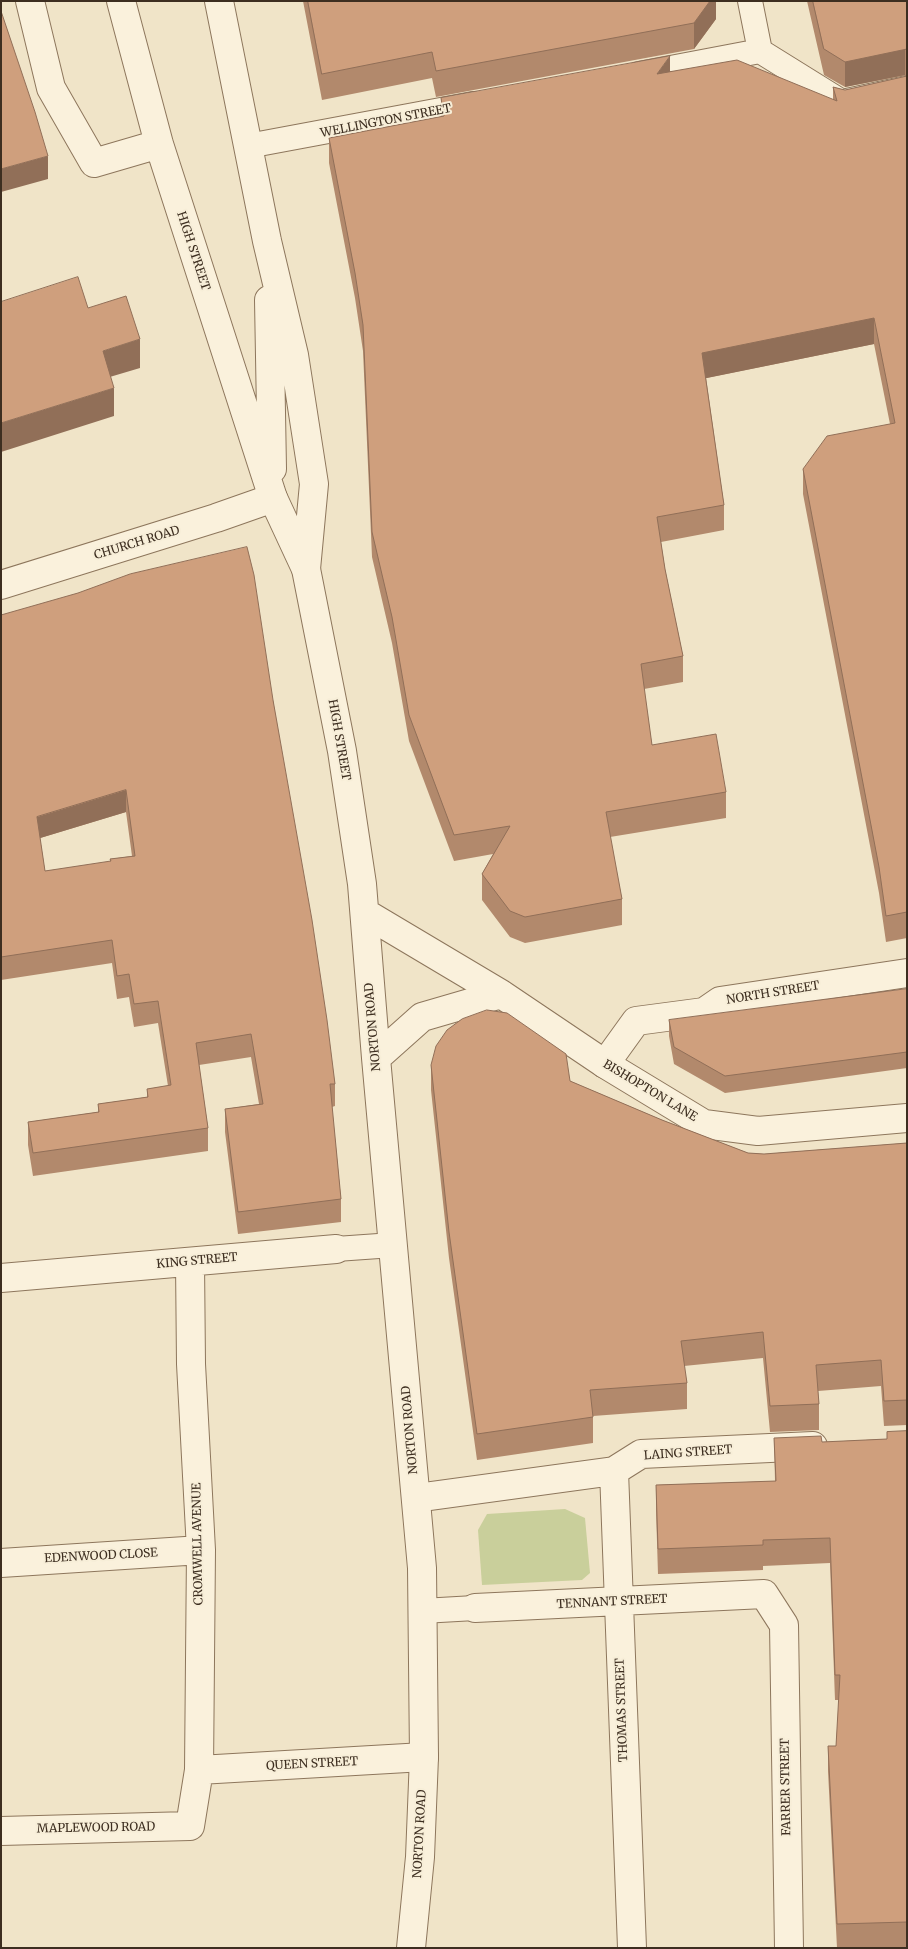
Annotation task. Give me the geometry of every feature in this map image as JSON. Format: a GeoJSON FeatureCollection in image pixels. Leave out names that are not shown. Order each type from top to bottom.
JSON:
{"type":"FeatureCollection","features":[{"type":"Feature","properties":{"kind":"street"},"geometry":{"type":"LineString","coordinates":[[30,1],[51,88],[94,163],[159,144]]}},
{"type":"Feature","properties":{"kind":"street","name":"HIGH STREET"},"geometry":{"type":"LineString","coordinates":[[121,1],[159,144],[273,498],[306,569],[342,751],[365,913]]}},
{"type":"Feature","properties":{"kind":"street","name":"HIGH STREET"},"geometry":{"type":"LineString","coordinates":[[219,1],[267,241],[294,355],[314,484],[306,569]]}},
{"type":"Feature","properties":{"kind":"street"},"geometry":{"type":"LineString","coordinates":[[750,1],[760,51]]}},
{"type":"Feature","properties":{"kind":"street"},"geometry":{"type":"LineString","coordinates":[[614,78],[760,51],[842,102],[907,88]]}},
{"type":"Feature","properties":{"kind":"street","name":"WELLINGTON STREET"},"geometry":{"type":"LineString","coordinates":[[248,146],[497,100]]}},
{"type":"Feature","properties":{"kind":"street","name":"HIGH STREET"},"geometry":{"type":"LineString","coordinates":[[267,241],[273,498]]}},
{"type":"Feature","properties":{"kind":"street","name":"CHURCH ROAD"},"geometry":{"type":"LineString","coordinates":[[1,585],[207,521],[273,498]]}},
{"type":"Feature","properties":{"kind":"street","name":"BISHOPTON LANE"},"geometry":{"type":"LineString","coordinates":[[365,913],[501,994],[604,1064],[704,1124],[758,1131],[907,1118]]}},
{"type":"Feature","properties":{"kind":"street","name":"NORTON ROAD"},"geometry":{"type":"LineString","coordinates":[[365,913],[376,1058],[422,1568],[424,1757],[420,1857],[411,1948]]}},
{"type":"Feature","properties":{"kind":"street","name":"NORTH STREET"},"geometry":{"type":"LineString","coordinates":[[604,1064],[636,1021],[704,1012],[720,1001],[907,973]]}},
{"type":"Feature","properties":{"kind":"street"},"geometry":{"type":"LineString","coordinates":[[376,1058],[422,1016],[501,994]]}},
{"type":"Feature","properties":{"kind":"street","name":"KING STREET"},"geometry":{"type":"LineString","coordinates":[[1,1278],[393,1245]]}},
{"type":"Feature","properties":{"kind":"street","name":"CROMWELL AVENUE"},"geometry":{"type":"LineString","coordinates":[[190,1262],[191,1364],[201,1550],[198,1770],[190,1826]]}},
{"type":"Feature","properties":{"kind":"street","name":"LAING STREET"},"geometry":{"type":"LineString","coordinates":[[416,1498],[614,1471],[641,1454],[838,1445]]}},
{"type":"Feature","properties":{"kind":"street","name":"THOMAS STREET"},"geometry":{"type":"LineString","coordinates":[[614,1471],[632,1948]]}},
{"type":"Feature","properties":{"kind":"street","name":"EDENWOOD CLOSE"},"geometry":{"type":"LineString","coordinates":[[1,1562],[201,1550]]}},
{"type":"Feature","properties":{"kind":"street","name":"TENNANT STREET"},"geometry":{"type":"LineString","coordinates":[[422,1611],[764,1594],[784,1625]]}},
{"type":"Feature","properties":{"kind":"street","name":"FARRER STREET"},"geometry":{"type":"LineString","coordinates":[[784,1625],[788,1948]]}},
{"type":"Feature","properties":{"kind":"street","name":"QUEEN STREET"},"geometry":{"type":"LineString","coordinates":[[198,1770],[424,1757]]}},
{"type":"Feature","properties":{"kind":"street","name":"MAPLEWOOD ROAD"},"geometry":{"type":"LineString","coordinates":[[1,1831],[190,1826]]}},
{"type":"Feature","properties":{"kind":"green space"},"geometry":{"type":"Polygon","coordinates":[[[565,1509],[585,1518],[590,1573],[582,1580],[482,1585],[478,1530],[487,1514],[565,1509]]]}},
{"type":"Feature","properties":{"kind":"building"},"geometry":{"type":"Polygon","coordinates":[[[308,1],[710,1],[694,23],[436,71],[432,52],[322,74],[308,1]]]}},
{"type":"Feature","properties":{"kind":"building"},"geometry":{"type":"Polygon","coordinates":[[[813,1],[907,1],[907,49],[845,62],[824,49],[813,1]]]}},
{"type":"Feature","properties":{"kind":"building"},"geometry":{"type":"Polygon","coordinates":[[[1,11],[48,156],[1,169],[1,11]]]}},
{"type":"Feature","properties":{"kind":"building"},"geometry":{"type":"Polygon","coordinates":[[[670,56],[657,74],[737,60],[837,101],[833,87],[845,90],[907,76],[907,912],[886,916],[879,867],[803,469],[827,436],[895,423],[874,318],[702,353],[724,505],[657,517],[665,569],[683,656],[641,664],[652,745],[716,734],[726,792],[606,812],[622,899],[525,917],[510,911],[482,874],[510,826],[454,835],[409,715],[392,617],[372,532],[363,325],[329,138],[444,116],[441,98],[670,56]]]}},
{"type":"Feature","properties":{"kind":"building"},"geometry":{"type":"Polygon","coordinates":[[[78,277],[88,308],[126,296],[140,339],[103,351],[114,388],[1,423],[1,302],[78,277]]]}},
{"type":"Feature","properties":{"kind":"building"},"geometry":{"type":"Polygon","coordinates":[[[247,547],[254,575],[327,1020],[335,1084],[330,1084],[341,1199],[238,1212],[225,1109],[263,1104],[251,1034],[196,1043],[208,1128],[33,1153],[28,1122],[99,1112],[98,1104],[148,1097],[147,1089],[171,1085],[158,1001],[134,1004],[129,974],[117,976],[112,940],[1,957],[1,615],[78,593],[130,574],[247,547]],[[126,790],[37,817],[45,871],[135,856],[126,790]]]}},
{"type":"Feature","properties":{"kind":"building"},"geometry":{"type":"Polygon","coordinates":[[[907,989],[907,1052],[725,1076],[674,1047],[669,1020],[907,989]]]}},
{"type":"Feature","properties":{"kind":"building"},"geometry":{"type":"Polygon","coordinates":[[[487,1010],[507,1013],[566,1054],[570,1081],[662,1120],[748,1153],[764,1154],[907,1143],[907,1400],[884,1401],[881,1360],[816,1365],[819,1404],[770,1406],[763,1332],[681,1341],[687,1383],[590,1390],[593,1417],[477,1434],[449,1232],[431,1065],[436,1046],[447,1030],[462,1019],[487,1010]]]}},
{"type":"Feature","properties":{"kind":"building"},"geometry":{"type":"Polygon","coordinates":[[[907,1431],[907,1922],[837,1924],[828,1746],[836,1746],[840,1675],[835,1675],[830,1538],[763,1540],[763,1545],[658,1549],[656,1485],[776,1481],[774,1438],[821,1436],[822,1442],[887,1439],[887,1432],[907,1431]]]}}]}
